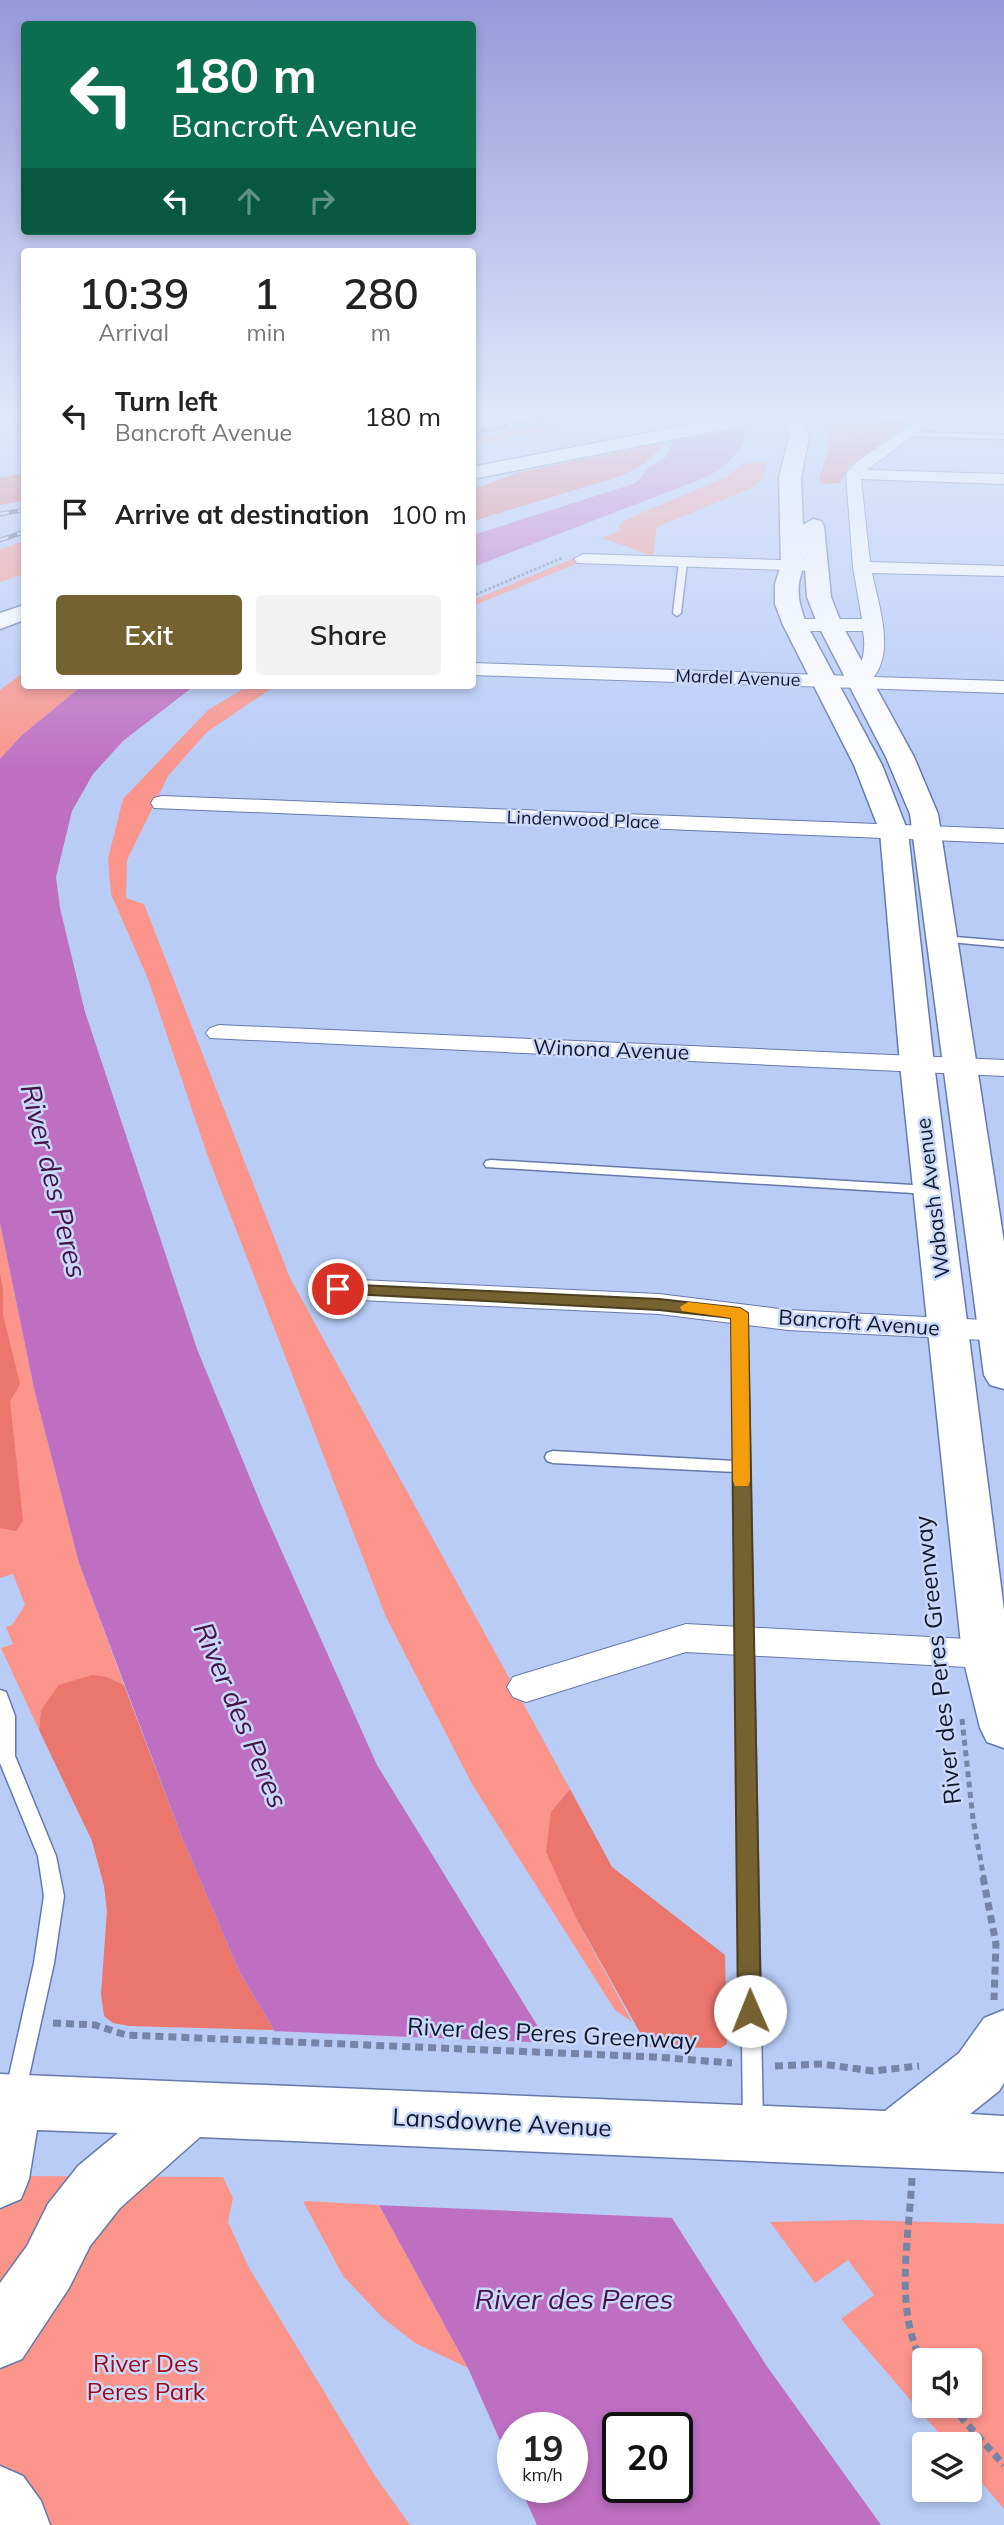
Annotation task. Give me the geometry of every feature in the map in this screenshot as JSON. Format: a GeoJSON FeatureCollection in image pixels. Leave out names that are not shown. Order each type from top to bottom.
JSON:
{"type":"FeatureCollection","features":[{"type":"Feature","properties":{"kind":"main road","name":"Wabash Avenue"},"geometry":{"type":"LineString","coordinates":[[792,535],[793,565],[787,584],[787,604],[795,625],[873,776],[910,832],[943,939],[1001,1331],[1004,1375]]}},
{"type":"Feature","properties":{"kind":"main road","name":"Wabash Avenue"},"geometry":{"type":"LineString","coordinates":[[814,535],[819,597],[830,625],[900,757],[924,814],[910,832],[917,1064],[948,1328],[1004,1728]]}},
{"type":"Feature","properties":{"kind":"main road"},"geometry":{"type":"LineString","coordinates":[[0,622],[21,613]]}},
{"type":"Feature","properties":{"kind":"main road"},"geometry":{"type":"LineString","coordinates":[[903,2141],[979,2072],[998,2022]]}},
{"type":"Feature","properties":{"kind":"main road"},"geometry":{"type":"LineString","coordinates":[[0,2179],[6,2102]]}},
{"type":"Feature","properties":{"kind":"main road","name":"Lansdowne Avenue"},"geometry":{"type":"LineString","coordinates":[[6,2102],[1004,2144]]}},
{"type":"Feature","properties":{"kind":"main road"},"geometry":{"type":"LineString","coordinates":[[0,2337],[48,2267],[69,2225],[99,2187],[191,2108]]}},
{"type":"Feature","properties":{"kind":"main road"},"geometry":{"type":"LineString","coordinates":[[0,2499],[16,2525]]}},
{"type":"Feature","properties":{"kind":"street"},"geometry":{"type":"LineString","coordinates":[[859,535],[875,643],[871,667],[859,682]]}},
{"type":"Feature","properties":{"kind":"street"},"geometry":{"type":"LineString","coordinates":[[583,559],[816,566]]}},
{"type":"Feature","properties":{"kind":"street"},"geometry":{"type":"LineString","coordinates":[[862,567],[1004,571]]}},
{"type":"Feature","properties":{"kind":"street"},"geometry":{"type":"LineString","coordinates":[[795,625],[872,625]]}},
{"type":"Feature","properties":{"kind":"street","name":"Mardel Avenue"},"geometry":{"type":"LineString","coordinates":[[476,669],[1004,687]]}},
{"type":"Feature","properties":{"kind":"street","name":"Lindenwood Place"},"geometry":{"type":"LineString","coordinates":[[162,803],[1004,836]]}},
{"type":"Feature","properties":{"kind":"street","name":"Winona Avenue"},"geometry":{"type":"LineString","coordinates":[[219,1033],[1004,1068]]}},
{"type":"Feature","properties":{"kind":"street","name":"Bancroft Avenue"},"geometry":{"type":"LineString","coordinates":[[338,1289],[659,1304],[788,1320],[1001,1331]]}},
{"type":"Feature","properties":{"kind":"street"},"geometry":{"type":"LineString","coordinates":[[526,1687],[669,1641],[703,1637],[995,1655]]}},
{"type":"Feature","properties":{"kind":"lane"},"geometry":{"type":"LineString","coordinates":[[677,613],[684,562]]}},
{"type":"Feature","properties":{"kind":"lane"},"geometry":{"type":"LineString","coordinates":[[943,939],[1004,944]]}},
{"type":"Feature","properties":{"kind":"lane"},"geometry":{"type":"LineString","coordinates":[[491,1164],[932,1190]]}},
{"type":"Feature","properties":{"kind":"lane"},"geometry":{"type":"LineString","coordinates":[[729,2133],[751,2064],[740,1313]]}},
{"type":"Feature","properties":{"kind":"lane"},"geometry":{"type":"LineString","coordinates":[[553,1457],[741,1467]]}},
{"type":"Feature","properties":{"kind":"lane"},"geometry":{"type":"LineString","coordinates":[[0,1697],[6,1716],[2,1755],[47,1856],[54,1896],[44,1963],[6,2102]]}},
{"type":"Feature","properties":{"kind":"path"},"geometry":{"type":"LineString","coordinates":[[476,594],[579,552],[604,552],[621,560]]}},
{"type":"Feature","properties":{"kind":"path","name":"River des Peres Greenway"},"geometry":{"type":"LineString","coordinates":[[961,1717],[978,1850],[996,1925],[998,2022]]}},
{"type":"Feature","properties":{"kind":"path","name":"River des Peres Greenway"},"geometry":{"type":"LineString","coordinates":[[88,2024],[125,2035],[656,2057],[782,2066],[822,2064],[873,2071],[901,2070],[923,2065]]}},
{"type":"Feature","properties":{"kind":"path"},"geometry":{"type":"LineString","coordinates":[[903,2141],[905,2311],[914,2348]]}},
{"type":"Feature","properties":{"kind":"path"},"geometry":{"type":"LineString","coordinates":[[962,2418],[1004,2465]]}},
{"type":"Feature","properties":{"kind":"green space"},"geometry":{"type":"Polygon","coordinates":[[[610,535],[656,535],[653,556],[602,538],[610,535]]]}},
{"type":"Feature","properties":{"kind":"green space"},"geometry":{"type":"Polygon","coordinates":[[[21,542],[21,575],[0,582],[0,549],[21,542]]]}},
{"type":"Feature","properties":{"kind":"green space"},"geometry":{"type":"Polygon","coordinates":[[[579,556],[578,563],[476,605],[476,599],[579,556]]]}},
{"type":"Feature","properties":{"kind":"green space"},"geometry":{"type":"Polygon","coordinates":[[[21,674],[21,689],[78,689],[22,735],[0,759],[0,690],[21,674]]]}},
{"type":"Feature","properties":{"kind":"green space"},"geometry":{"type":"Polygon","coordinates":[[[243,689],[271,689],[207,732],[168,776],[127,860],[126,898],[144,904],[290,1278],[570,1789],[551,1812],[576,1918],[632,2022],[615,2010],[473,1786],[386,1617],[208,1157],[148,979],[111,894],[108,859],[123,799],[208,710],[243,689]]]}},
{"type":"Feature","properties":{"kind":"green space"},"geometry":{"type":"Polygon","coordinates":[[[0,1223],[35,1393],[79,1563],[124,1685],[107,1677],[41,1710],[39,1730],[1,1648],[13,1644],[6,1627],[12,1625],[25,1605],[13,1574],[0,1578],[0,1223]]]}},
{"type":"Feature","properties":{"kind":"green space","name":"River Des Peres Park"},"geometry":{"type":"Polygon","coordinates":[[[0,2176],[223,2177],[233,2198],[228,2222],[248,2266],[375,2476],[410,2525],[0,2525],[0,2176]]]}},
{"type":"Feature","properties":{"kind":"green space"},"geometry":{"type":"Polygon","coordinates":[[[303,2201],[379,2205],[468,2368],[415,2343],[383,2318],[343,2276],[303,2201]]]}},
{"type":"Feature","properties":{"kind":"green space"},"geometry":{"type":"Polygon","coordinates":[[[858,2220],[1004,2224],[1004,2509],[982,2483],[982,2432],[938,2432],[926,2418],[982,2418],[982,2348],[912,2348],[912,2402],[841,2319],[874,2295],[848,2260],[815,2283],[770,2222],[858,2220]]]}},
{"type":"Feature","properties":{"kind":"shaded area"},"geometry":{"type":"Polygon","coordinates":[[[0,1274],[3,1315],[20,1384],[10,1401],[23,1521],[16,1531],[0,1528],[0,1274]]]}},
{"type":"Feature","properties":{"kind":"shaded area"},"geometry":{"type":"Polygon","coordinates":[[[92,1675],[107,1677],[124,1685],[181,1835],[239,1971],[274,2030],[129,2026],[113,2023],[104,2016],[101,1994],[107,1911],[104,1886],[92,1841],[39,1730],[41,1710],[59,1685],[92,1675]]]}},
{"type":"Feature","properties":{"kind":"shaded area"},"geometry":{"type":"Polygon","coordinates":[[[570,1789],[612,1867],[725,1955],[727,2044],[721,2048],[648,2047],[576,1918],[546,1852],[551,1812],[570,1789]]]}},
{"type":"Feature","properties":{"kind":"water"},"geometry":{"type":"Polygon","coordinates":[[[476,535],[556,535],[476,566],[476,535]]]}},
{"type":"Feature","properties":{"kind":"water","name":"River des Peres"},"geometry":{"type":"Polygon","coordinates":[[[78,689],[190,689],[123,741],[93,774],[72,811],[56,877],[60,908],[85,1012],[197,1349],[262,1507],[377,1765],[548,2043],[672,2218],[766,2365],[881,2525],[537,2525],[527,2503],[588,2503],[588,2412],[497,2412],[497,2434],[468,2368],[316,2091],[274,2030],[239,1971],[181,1835],[79,1563],[35,1393],[0,1223],[0,759],[22,735],[78,689]]]}},
{"type":"Feature","properties":{"kind":"pier"},"geometry":{"type":"Polygon","coordinates":[[[271,2031],[553,2043],[676,2218],[375,2205],[313,2093],[271,2031]]]}},
{"type":"Feature","properties":{"kind":"railway"},"geometry":{"type":"LineString","coordinates":[[0,540],[15,535]]}},
{"type":"Feature","properties":{"kind":"slow traffic"},"geometry":{"type":"LineString","coordinates":[[688,1307],[740,1313],[741,1481]]}},
{"type":"Feature","properties":{"kind":"route"},"geometry":{"type":"LineString","coordinates":[[338,1289],[659,1304],[740,1313],[750,2011]]}}]}
